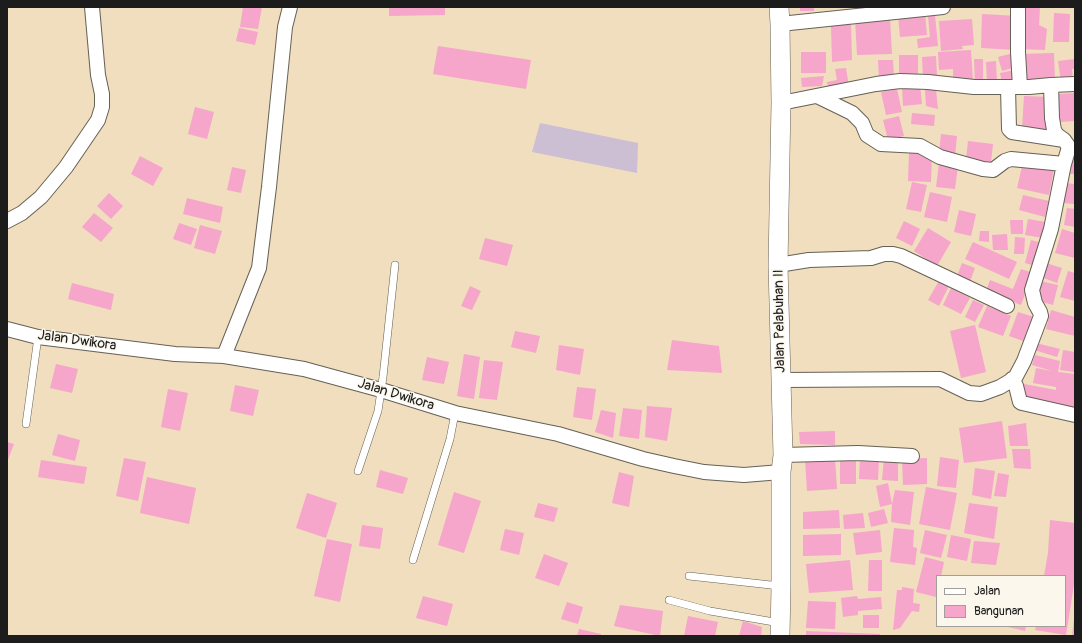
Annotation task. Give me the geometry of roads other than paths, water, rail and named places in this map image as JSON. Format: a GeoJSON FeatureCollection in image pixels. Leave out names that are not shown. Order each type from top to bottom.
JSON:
{"type":"FeatureCollection","features":[{"type":"Feature","properties":{"kind":"main road","name":"Jalan Pelabuhan II"},"geometry":{"type":"LineString","coordinates":[[780,15],[781,103],[778,265],[782,463],[780,629]]}},
{"type":"Feature","properties":{"kind":"street"},"geometry":{"type":"LineString","coordinates":[[7,221],[22,213],[41,196],[66,167],[98,120],[102,107],[102,94],[98,75],[92,7]]}},
{"type":"Feature","properties":{"kind":"street"},"geometry":{"type":"LineString","coordinates":[[224,356],[259,268],[269,187],[285,27],[290,7]]}},
{"type":"Feature","properties":{"kind":"street"},"geometry":{"type":"LineString","coordinates":[[780,15],[943,7]]}},
{"type":"Feature","properties":{"kind":"street"},"geometry":{"type":"LineString","coordinates":[[1018,7],[1018,52],[1009,129],[1012,132],[1064,140]]}},
{"type":"Feature","properties":{"kind":"street"},"geometry":{"type":"LineString","coordinates":[[781,103],[876,84],[900,81],[928,82],[974,87],[1075,84]]}},
{"type":"Feature","properties":{"kind":"street"},"geometry":{"type":"LineString","coordinates":[[781,380],[940,379],[969,393],[981,394],[1014,378],[1024,361],[1041,316],[1035,303],[1032,290],[1051,229],[1064,164],[1069,147],[1054,130],[1052,118],[1051,84]]}},
{"type":"Feature","properties":{"kind":"street"},"geometry":{"type":"LineString","coordinates":[[816,96],[852,113],[862,123],[867,135],[881,144],[920,146],[940,157],[983,169],[993,170],[1005,160],[1011,159],[1064,164]]}},
{"type":"Feature","properties":{"kind":"street"},"geometry":{"type":"LineString","coordinates":[[778,265],[809,260],[871,258],[884,254],[893,254],[901,256],[1008,306]]}},
{"type":"Feature","properties":{"kind":"street","name":"Jalan Dwikora"},"geometry":{"type":"LineString","coordinates":[[7,330],[38,337],[175,354],[224,356],[304,369],[381,390],[455,413],[558,434],[643,459],[704,472],[744,475],[782,463],[858,453],[912,456]]}},
{"type":"Feature","properties":{"kind":"street"},"geometry":{"type":"LineString","coordinates":[[1012,379],[1016,386],[1020,402],[1075,415]]}},
{"type":"Feature","properties":{"kind":"lane"},"geometry":{"type":"LineString","coordinates":[[358,471],[378,411],[395,265]]}},
{"type":"Feature","properties":{"kind":"lane"},"geometry":{"type":"LineString","coordinates":[[26,424],[38,337]]}},
{"type":"Feature","properties":{"kind":"lane"},"geometry":{"type":"LineString","coordinates":[[413,560],[450,439],[455,413]]}},
{"type":"Feature","properties":{"kind":"lane"},"geometry":{"type":"LineString","coordinates":[[689,576],[781,586]]}},
{"type":"Feature","properties":{"kind":"lane"},"geometry":{"type":"LineString","coordinates":[[669,600],[780,629]]}}]}
